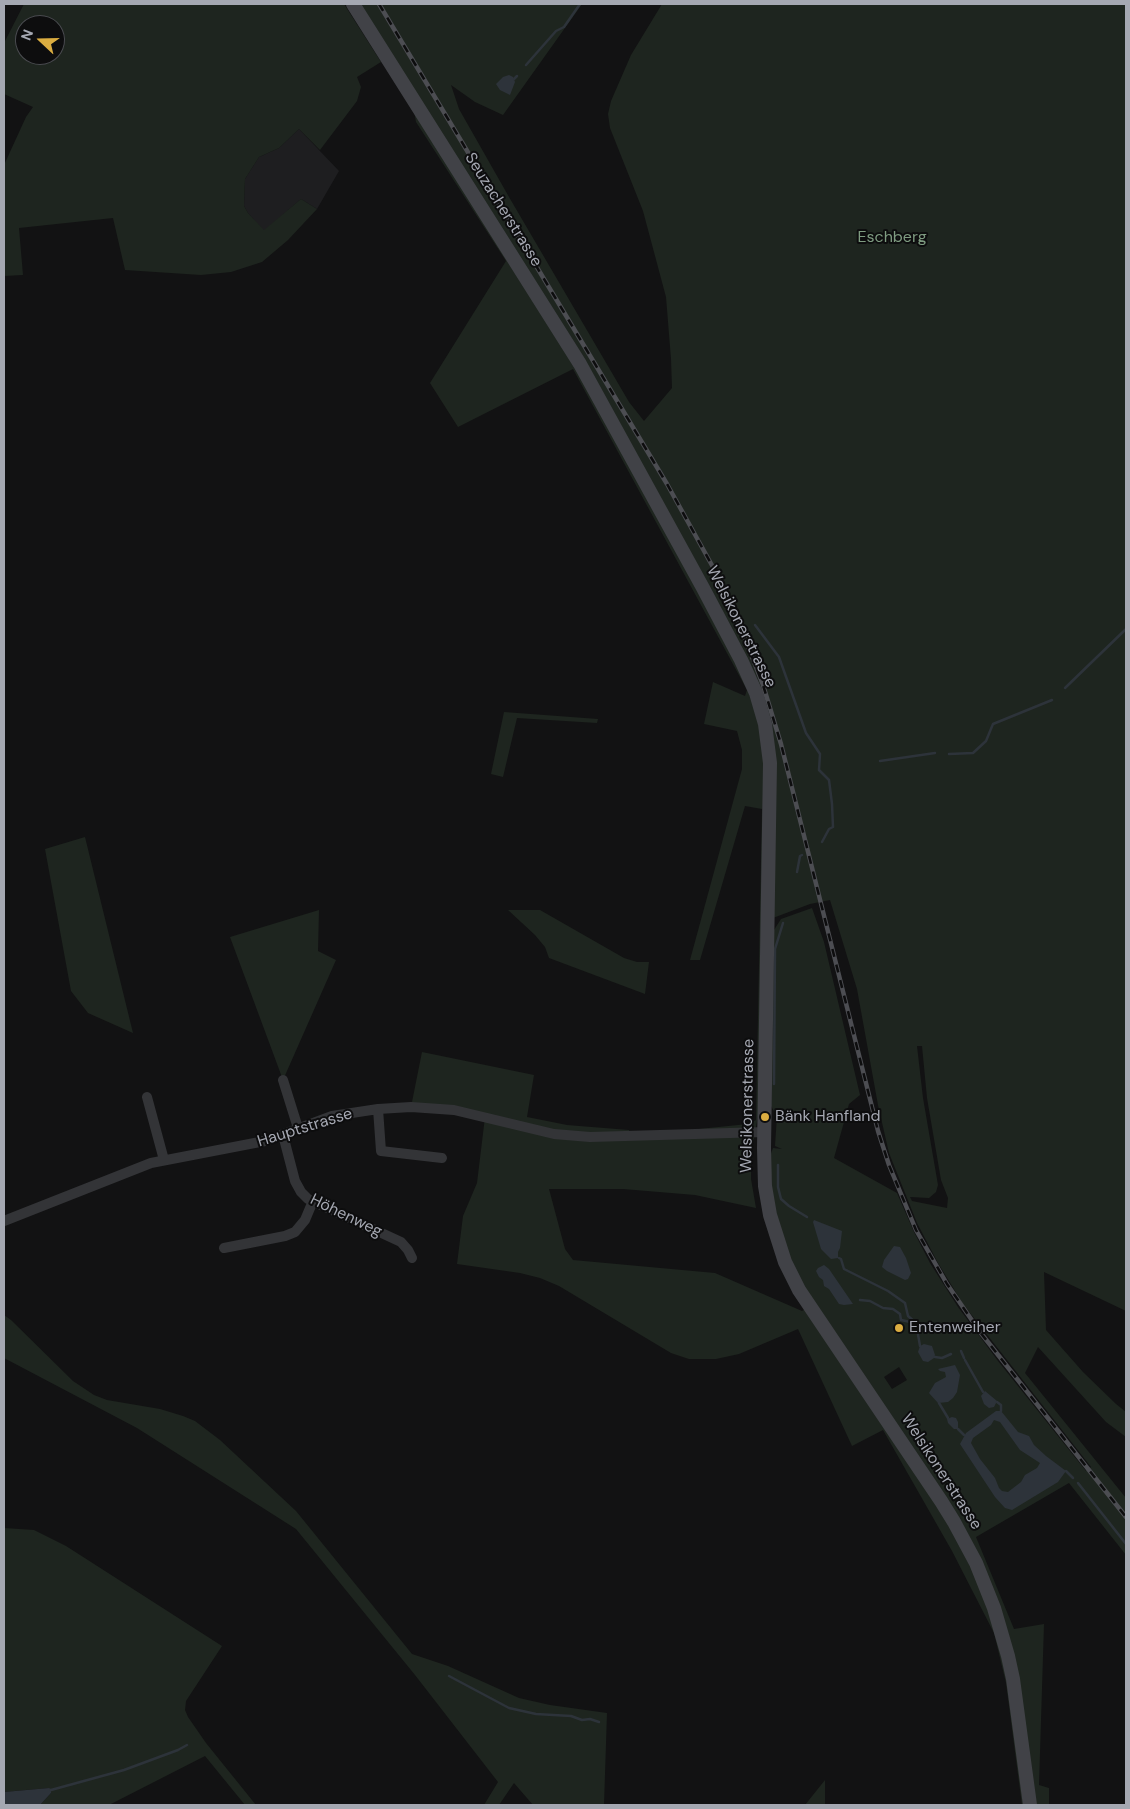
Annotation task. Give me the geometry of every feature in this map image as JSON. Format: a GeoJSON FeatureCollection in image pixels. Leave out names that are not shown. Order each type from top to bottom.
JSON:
{"type":"FeatureCollection","features":[{"type":"Feature","properties":{"kind":"main road","name":"Seuzacherstrasse"},"geometry":{"type":"LineString","coordinates":[[353,4],[580,364],[620,436]]}},
{"type":"Feature","properties":{"kind":"main road","name":"Welsikonerstrasse"},"geometry":{"type":"LineString","coordinates":[[620,436],[745,669],[756,693],[765,724],[770,782],[765,1173],[767,1199],[775,1234],[790,1274],[809,1307],[954,1522],[976,1563],[1002,1631],[1013,1678],[1030,1805]]}},
{"type":"Feature","properties":{"kind":"street"},"geometry":{"type":"LineString","coordinates":[[282,1080],[298,1128]]}},
{"type":"Feature","properties":{"kind":"street"},"geometry":{"type":"LineString","coordinates":[[147,1097],[164,1160]]}},
{"type":"Feature","properties":{"kind":"street","name":"Hauptstrasse"},"geometry":{"type":"LineString","coordinates":[[4,1221],[122,1174],[164,1160],[258,1143],[283,1136],[298,1128],[332,1116],[378,1108],[411,1107],[454,1110],[554,1134],[590,1138],[765,1132]]}},
{"type":"Feature","properties":{"kind":"street"},"geometry":{"type":"LineString","coordinates":[[378,1108],[381,1151],[442,1158]]}},
{"type":"Feature","properties":{"kind":"street","name":"Höhenweg"},"geometry":{"type":"LineString","coordinates":[[283,1136],[297,1186],[304,1196],[400,1242],[408,1250],[412,1258]]}},
{"type":"Feature","properties":{"kind":"street"},"geometry":{"type":"LineString","coordinates":[[224,1248],[285,1236],[295,1232],[302,1225],[313,1201]]}},
{"type":"Feature","properties":{"kind":"shaded area"},"geometry":{"type":"Polygon","coordinates":[[[509,75],[513,77],[515,82],[510,95],[500,90],[496,84],[503,77],[509,75]]]}},
{"type":"Feature","properties":{"kind":"shaded area"},"geometry":{"type":"Polygon","coordinates":[[[299,129],[339,171],[317,209],[301,199],[264,231],[244,206],[245,179],[259,157],[279,148],[299,129]]]}},
{"type":"Feature","properties":{"kind":"shaded area"},"geometry":{"type":"Polygon","coordinates":[[[814,1220],[842,1231],[838,1258],[831,1259],[821,1249],[814,1220]]]}},
{"type":"Feature","properties":{"kind":"shaded area"},"geometry":{"type":"Polygon","coordinates":[[[894,1246],[900,1247],[906,1258],[911,1273],[908,1279],[905,1280],[882,1267],[884,1260],[894,1246]]]}},
{"type":"Feature","properties":{"kind":"shaded area"},"geometry":{"type":"Polygon","coordinates":[[[824,1265],[829,1269],[853,1304],[839,1304],[829,1289],[824,1286],[823,1280],[816,1271],[824,1265]]]}},
{"type":"Feature","properties":{"kind":"shaded area"},"geometry":{"type":"Polygon","coordinates":[[[924,1344],[932,1346],[935,1355],[928,1362],[923,1361],[918,1352],[920,1346],[924,1344]]]}},
{"type":"Feature","properties":{"kind":"shaded area","name":"Entenweiher"},"geometry":{"type":"Polygon","coordinates":[[[955,1365],[960,1375],[957,1392],[948,1402],[938,1403],[929,1393],[935,1383],[946,1377],[945,1372],[938,1369],[955,1365]]]}},
{"type":"Feature","properties":{"kind":"shaded area"},"geometry":{"type":"Polygon","coordinates":[[[985,1391],[997,1401],[994,1407],[989,1408],[984,1404],[981,1396],[985,1391]]]}},
{"type":"Feature","properties":{"kind":"shaded area"},"geometry":{"type":"Polygon","coordinates":[[[996,1411],[1001,1411],[1018,1432],[1029,1436],[1034,1445],[1066,1471],[1058,1482],[1012,1510],[1005,1508],[995,1497],[960,1444],[966,1433],[996,1411]],[[994,1420],[991,1425],[973,1438],[971,1443],[980,1459],[995,1478],[999,1488],[1002,1491],[1008,1492],[1021,1482],[1025,1475],[1037,1468],[1040,1463],[1020,1450],[1000,1422],[994,1420]]]}},
{"type":"Feature","properties":{"kind":"shaded area"},"geometry":{"type":"Polygon","coordinates":[[[956,1418],[958,1422],[958,1429],[954,1429],[948,1423],[947,1419],[956,1418]]]}},
{"type":"Feature","properties":{"kind":"shaded area"},"geometry":{"type":"Polygon","coordinates":[[[49,1788],[51,1793],[40,1805],[4,1805],[4,1792],[49,1788]]]}},
{"type":"Feature","properties":{"kind":"green space"},"geometry":{"type":"Polygon","coordinates":[[[24,4],[344,4],[381,62],[357,77],[361,87],[357,101],[320,150],[299,129],[279,148],[259,157],[245,179],[244,206],[264,230],[301,199],[317,209],[288,240],[262,262],[231,272],[201,275],[125,270],[113,218],[19,228],[23,275],[4,276],[4,165],[26,117],[33,107],[4,94],[4,43],[15,22],[15,65],[65,65],[65,15],[18,15],[24,4]]]}},
{"type":"Feature","properties":{"kind":"green space","name":"Eschberg"},"geometry":{"type":"Polygon","coordinates":[[[353,4],[582,4],[503,115],[475,102],[451,85],[459,109],[509,197],[629,402],[644,421],[672,388],[666,297],[643,211],[610,128],[608,114],[611,101],[631,55],[662,4],[1126,4],[1126,1311],[1044,1272],[1046,1330],[1083,1372],[1126,1412],[1126,1437],[1106,1422],[1038,1347],[1025,1373],[1126,1498],[1126,1555],[1069,1483],[976,1537],[1014,1629],[1044,1624],[1039,1785],[1049,1788],[1049,1805],[1022,1805],[1006,1683],[994,1633],[952,1551],[883,1430],[852,1446],[798,1329],[739,1354],[716,1359],[689,1359],[671,1353],[559,1286],[540,1278],[520,1273],[457,1264],[463,1216],[477,1183],[485,1117],[411,1107],[422,1052],[534,1075],[527,1117],[567,1125],[629,1130],[629,1136],[748,1124],[756,1120],[762,809],[745,806],[700,960],[690,960],[742,769],[742,750],[737,731],[704,724],[713,682],[745,696],[747,690],[573,369],[458,427],[430,383],[506,261],[416,122],[411,95],[353,4]],[[830,900],[810,904],[765,921],[759,1110],[751,1155],[751,1179],[756,1208],[695,1195],[623,1189],[549,1189],[565,1249],[573,1260],[715,1273],[802,1311],[809,1307],[778,1227],[772,1194],[770,1156],[773,1148],[782,1149],[775,1146],[777,1116],[771,1106],[774,930],[781,919],[812,908],[824,942],[860,1095],[849,1104],[834,1158],[897,1193],[930,1263],[958,1307],[998,1361],[1086,1471],[1091,1467],[963,1304],[917,1223],[889,1153],[878,1105],[857,989],[830,900]],[[917,1046],[923,1098],[938,1185],[936,1192],[929,1198],[910,1197],[912,1201],[947,1208],[948,1198],[941,1180],[927,1098],[922,1046],[917,1046]],[[899,1367],[884,1377],[892,1389],[907,1380],[899,1367]]]}},
{"type":"Feature","properties":{"kind":"green space"},"geometry":{"type":"Polygon","coordinates":[[[504,712],[598,719],[597,723],[517,718],[503,777],[491,774],[504,712]]]}},
{"type":"Feature","properties":{"kind":"green space"},"geometry":{"type":"Polygon","coordinates":[[[85,837],[133,1033],[88,1013],[71,991],[45,849],[85,837]]]}},
{"type":"Feature","properties":{"kind":"green space"},"geometry":{"type":"Polygon","coordinates":[[[319,910],[318,951],[336,960],[283,1080],[230,937],[319,910]]]}},
{"type":"Feature","properties":{"kind":"green space"},"geometry":{"type":"Polygon","coordinates":[[[508,910],[540,910],[624,958],[637,962],[649,962],[645,994],[549,958],[545,947],[535,935],[508,910]]]}},
{"type":"Feature","properties":{"kind":"green space"},"geometry":{"type":"Polygon","coordinates":[[[4,1315],[73,1381],[94,1395],[107,1400],[160,1409],[183,1416],[195,1421],[220,1440],[296,1511],[412,1654],[448,1666],[519,1698],[550,1705],[607,1713],[604,1805],[533,1805],[514,1783],[499,1805],[484,1805],[498,1782],[415,1675],[296,1529],[137,1428],[4,1358],[4,1315]]]}},
{"type":"Feature","properties":{"kind":"green space"},"geometry":{"type":"Polygon","coordinates":[[[4,1528],[34,1530],[66,1546],[222,1646],[186,1701],[185,1710],[206,1743],[256,1805],[245,1805],[205,1756],[109,1805],[40,1805],[51,1793],[49,1788],[4,1792],[4,1528]]]}},
{"type":"Feature","properties":{"kind":"green space"},"geometry":{"type":"Polygon","coordinates":[[[825,1780],[825,1805],[805,1805],[825,1780]]]}},
{"type":"Feature","properties":{"kind":"waterway"},"geometry":{"type":"LineString","coordinates":[[526,65],[556,31],[564,27],[580,4]]}},
{"type":"Feature","properties":{"kind":"waterway"},"geometry":{"type":"LineString","coordinates":[[514,79],[517,76]]}},
{"type":"Feature","properties":{"kind":"waterway"},"geometry":{"type":"LineString","coordinates":[[755,625],[779,657],[806,733],[820,754],[819,770],[829,780],[833,827],[829,829],[822,842]]}},
{"type":"Feature","properties":{"kind":"waterway"},"geometry":{"type":"LineString","coordinates":[[1065,688],[1126,629]]}},
{"type":"Feature","properties":{"kind":"waterway"},"geometry":{"type":"LineString","coordinates":[[949,754],[973,753],[986,741],[993,724],[1052,700]]}},
{"type":"Feature","properties":{"kind":"waterway"},"geometry":{"type":"LineString","coordinates":[[880,761],[935,753]]}},
{"type":"Feature","properties":{"kind":"waterway"},"geometry":{"type":"LineString","coordinates":[[797,872],[800,856],[802,855]]}},
{"type":"Feature","properties":{"kind":"waterway"},"geometry":{"type":"LineString","coordinates":[[774,1084],[775,949],[783,923]]}},
{"type":"Feature","properties":{"kind":"waterway"},"geometry":{"type":"LineString","coordinates":[[778,1165],[778,1187],[781,1199],[807,1217]]}},
{"type":"Feature","properties":{"kind":"waterway"},"geometry":{"type":"LineString","coordinates":[[839,1258],[844,1269],[888,1291],[905,1303],[908,1316],[916,1323],[920,1346]]}},
{"type":"Feature","properties":{"kind":"waterway"},"geometry":{"type":"LineString","coordinates":[[860,1300],[870,1301],[883,1308],[893,1309],[900,1314],[901,1320],[915,1323]]}},
{"type":"Feature","properties":{"kind":"waterway"},"geometry":{"type":"LineString","coordinates":[[961,1351],[964,1358]]}},
{"type":"Feature","properties":{"kind":"waterway"},"geometry":{"type":"LineString","coordinates":[[935,1357],[942,1358],[951,1354]]}},
{"type":"Feature","properties":{"kind":"waterway"},"geometry":{"type":"LineString","coordinates":[[965,1360],[983,1392]]}},
{"type":"Feature","properties":{"kind":"waterway"},"geometry":{"type":"LineString","coordinates":[[997,1402],[1001,1405],[1001,1411]]}},
{"type":"Feature","properties":{"kind":"waterway"},"geometry":{"type":"LineString","coordinates":[[939,1403],[948,1418]]}},
{"type":"Feature","properties":{"kind":"waterway"},"geometry":{"type":"LineString","coordinates":[[958,1429],[964,1435]]}},
{"type":"Feature","properties":{"kind":"waterway"},"geometry":{"type":"LineString","coordinates":[[1066,1471],[1073,1478]]}},
{"type":"Feature","properties":{"kind":"waterway"},"geometry":{"type":"LineString","coordinates":[[1078,1483],[1126,1544]]}},
{"type":"Feature","properties":{"kind":"waterway"},"geometry":{"type":"LineString","coordinates":[[449,1676],[509,1708],[536,1714],[571,1716],[582,1720],[590,1719],[599,1722]]}},
{"type":"Feature","properties":{"kind":"waterway"},"geometry":{"type":"LineString","coordinates":[[51,1790],[124,1770],[187,1745]]}},
{"type":"Feature","properties":{"kind":"railway"},"geometry":{"type":"LineString","coordinates":[[379,4],[667,484],[714,569],[733,608],[763,685],[781,744],[878,1131],[889,1165],[916,1230],[947,1284],[980,1332],[1126,1517]]}},
{"type":"Feature","properties":{"kind":"place","name":"Bänk Hanfland"},"geometry":{"type":"Point","coordinates":[765,1117]}},
{"type":"Feature","properties":{"kind":"place","name":"Entenweiher"},"geometry":{"type":"Point","coordinates":[899,1328]}}]}
